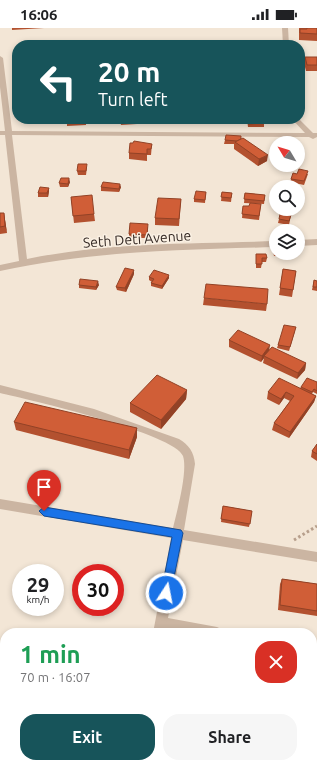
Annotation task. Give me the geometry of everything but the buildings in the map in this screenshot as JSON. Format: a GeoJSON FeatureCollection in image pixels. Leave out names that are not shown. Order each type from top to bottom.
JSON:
{"type":"FeatureCollection","features":[{"type":"Feature","properties":{"kind":"street"},"geometry":{"type":"LineString","coordinates":[[285,28],[286,40]]}},
{"type":"Feature","properties":{"kind":"street"},"geometry":{"type":"LineString","coordinates":[[0,58],[4,133],[23,262]]}},
{"type":"Feature","properties":{"kind":"street"},"geometry":{"type":"LineString","coordinates":[[301,124],[314,135],[317,142]]}},
{"type":"Feature","properties":{"kind":"street"},"geometry":{"type":"LineString","coordinates":[[4,133],[314,135]]}},
{"type":"Feature","properties":{"kind":"street"},"geometry":{"type":"LineString","coordinates":[[305,243],[317,242]]}},
{"type":"Feature","properties":{"kind":"street","name":"Seth Deti Avenue"},"geometry":{"type":"LineString","coordinates":[[0,268],[23,262],[121,250],[269,244]]}},
{"type":"Feature","properties":{"kind":"street"},"geometry":{"type":"LineString","coordinates":[[0,389],[38,397],[127,424],[170,440],[184,448],[189,457],[190,465],[160,628]]}},
{"type":"Feature","properties":{"kind":"street"},"geometry":{"type":"LineString","coordinates":[[0,504],[317,557]]}},
{"type":"Feature","properties":{"kind":"path"},"geometry":{"type":"LineString","coordinates":[[276,550],[317,526]]}},
{"type":"Feature","properties":{"kind":"route"},"geometry":{"type":"LineString","coordinates":[[44,511],[178,533],[166,593]]}}]}
